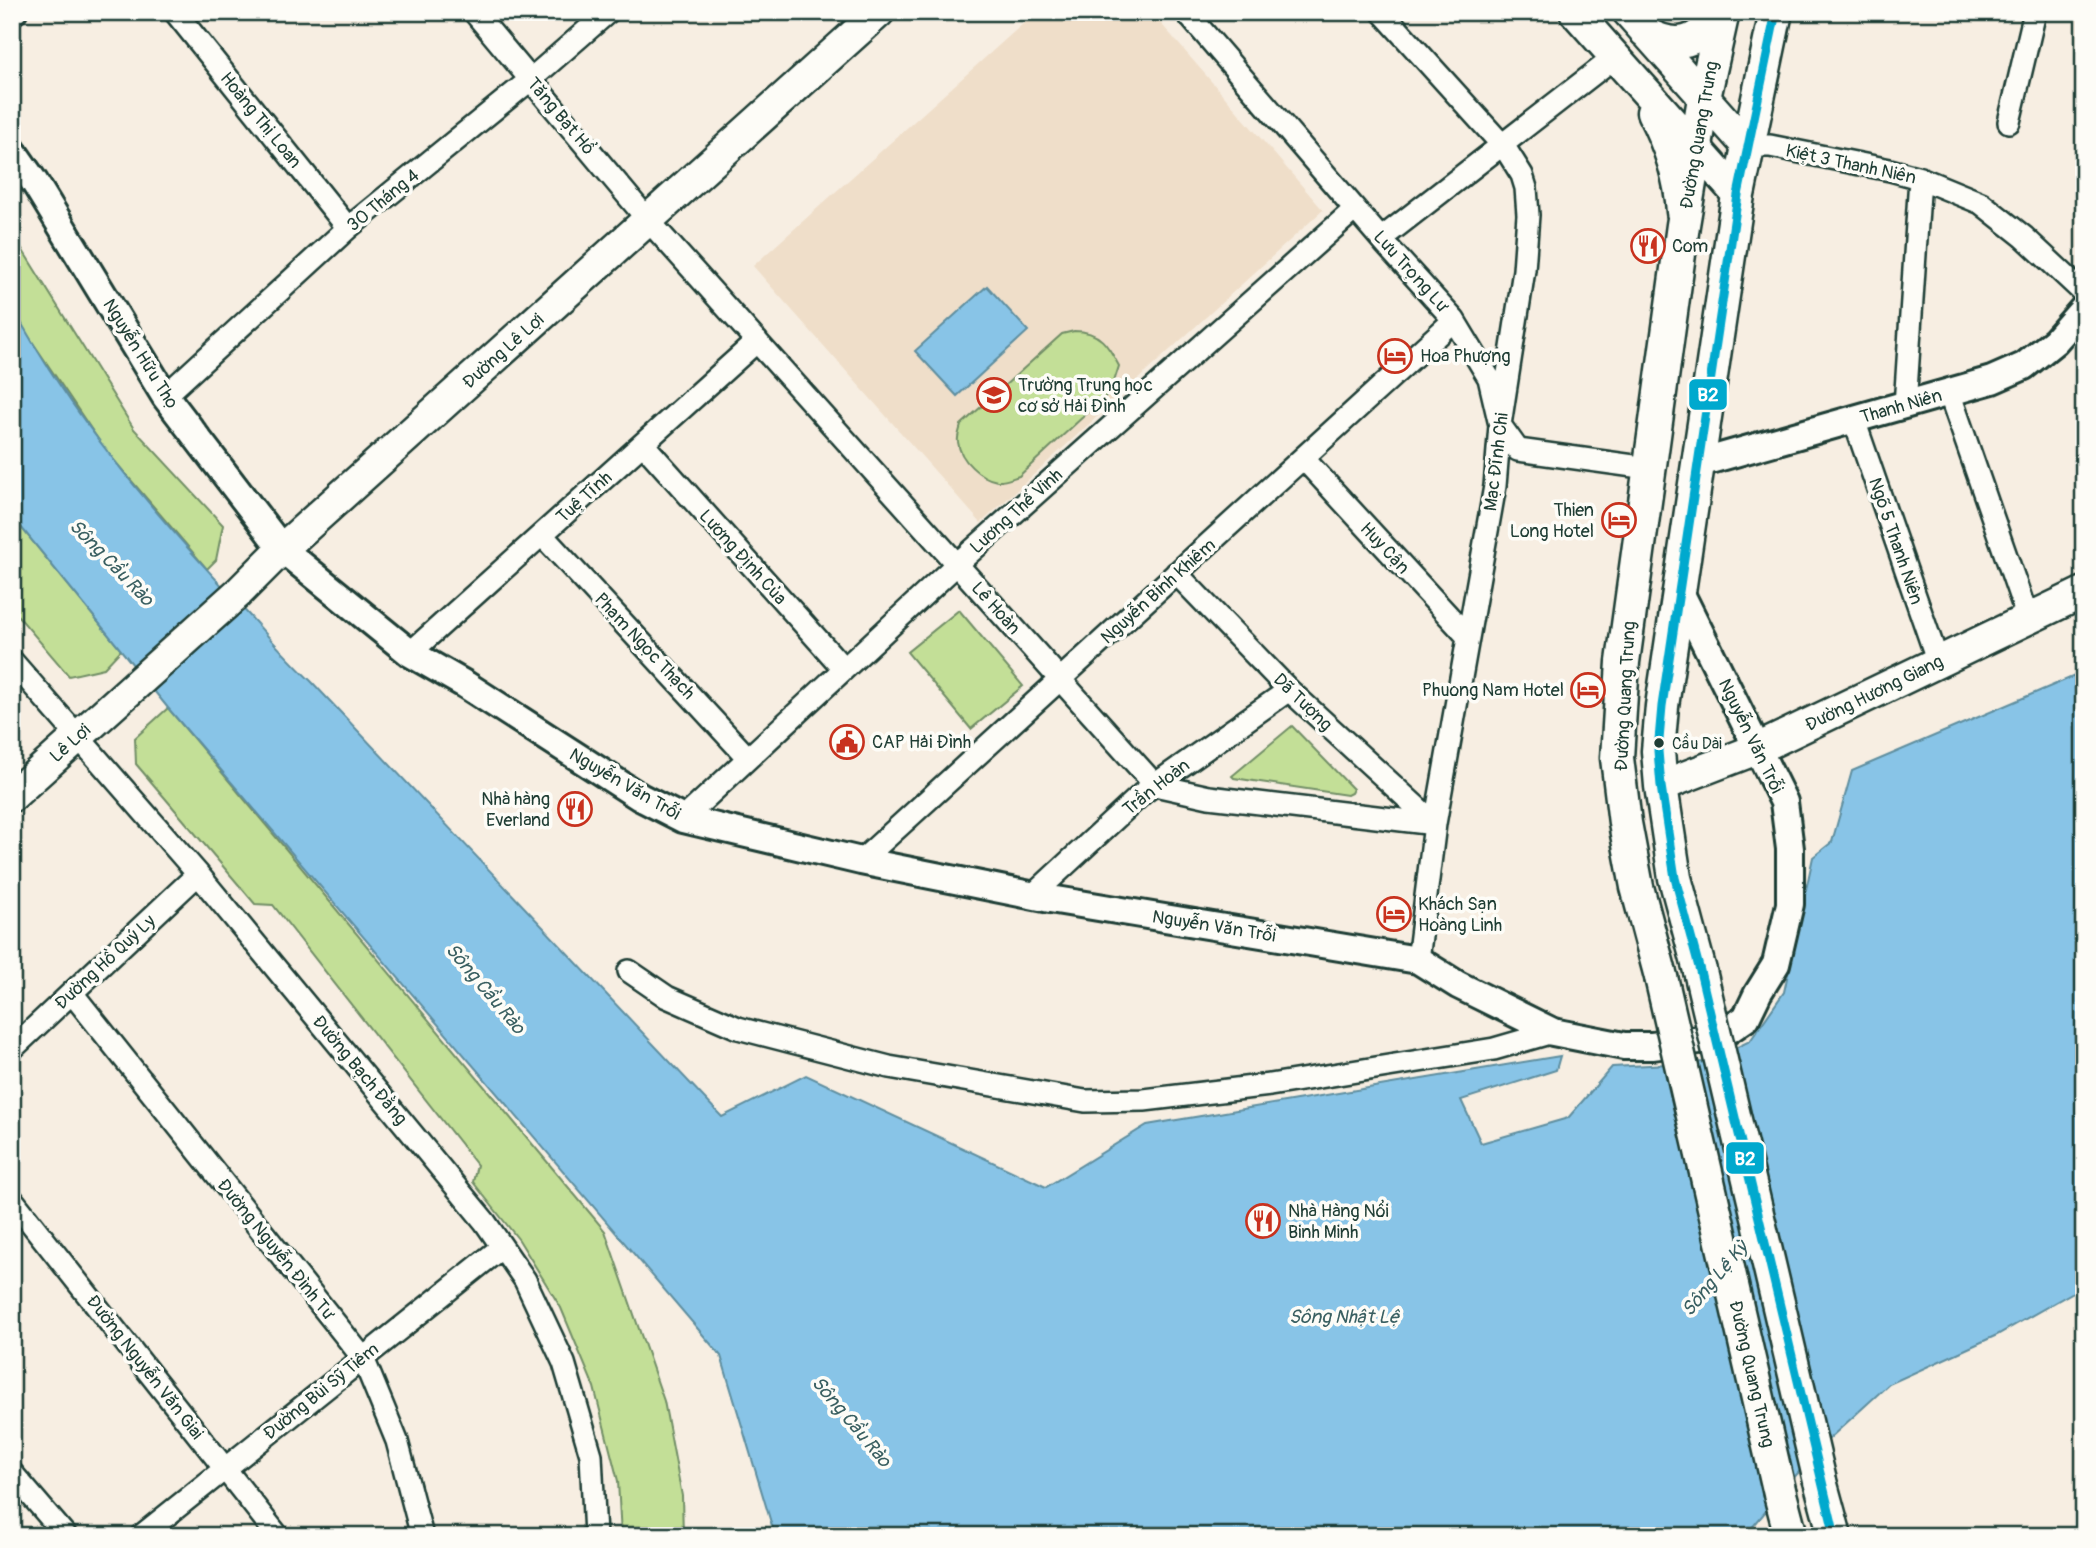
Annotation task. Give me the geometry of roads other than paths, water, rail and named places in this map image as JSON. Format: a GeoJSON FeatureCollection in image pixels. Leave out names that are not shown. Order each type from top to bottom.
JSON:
{"type":"FeatureCollection","features":[{"type":"Feature","properties":{"kind":"main road","name":"Đường Lê Lợi"},"geometry":{"type":"LineString","coordinates":[[129,691],[879,12]]}},
{"type":"Feature","properties":{"kind":"main road"},"geometry":{"type":"LineString","coordinates":[[1576,12],[1738,195]]}},
{"type":"Feature","properties":{"kind":"main road"},"geometry":{"type":"LineString","coordinates":[[1637,22],[1669,41],[1690,41],[1706,30],[1717,12]]}},
{"type":"Feature","properties":{"kind":"main road","name":"Đường Quang Trung"},"geometry":{"type":"LineString","coordinates":[[1723,12],[1695,148],[1648,468],[1623,662],[1617,758],[1637,887],[1661,977],[1785,1519]]}},
{"type":"Feature","properties":{"kind":"main road","name":"Đường Quang Trung"},"geometry":{"type":"LineString","coordinates":[[1776,12],[1738,195],[1678,588],[1658,751],[1675,877],[1835,1536]]}},
{"type":"Feature","properties":{"kind":"main road"},"geometry":{"type":"LineString","coordinates":[[1637,22],[1747,146]]}},
{"type":"Feature","properties":{"kind":"main road"},"geometry":{"type":"LineString","coordinates":[[1620,62],[1647,102],[1665,141],[1676,174],[1683,225]]}},
{"type":"Feature","properties":{"kind":"main road"},"geometry":{"type":"LineString","coordinates":[[1648,468],[1696,464]]}},
{"type":"Feature","properties":{"kind":"main road","name":"Đường Hương Giang"},"geometry":{"type":"LineString","coordinates":[[1661,786],[1757,749],[2084,592]]}},
{"type":"Feature","properties":{"kind":"main road","name":"Lê Lợi"},"geometry":{"type":"LineString","coordinates":[[12,796],[129,691]]}},
{"type":"Feature","properties":{"kind":"street","name":"Hoàng Thị Loan"},"geometry":{"type":"LineString","coordinates":[[175,12],[348,229]]}},
{"type":"Feature","properties":{"kind":"street","name":"Tăng Bạt Hổ"},"geometry":{"type":"LineString","coordinates":[[474,12],[648,220]]}},
{"type":"Feature","properties":{"kind":"street","name":"30 Tháng 4"},"geometry":{"type":"LineString","coordinates":[[165,396],[348,229],[530,80],[608,12]]}},
{"type":"Feature","properties":{"kind":"street","name":"Lưu Trọng Lư"},"geometry":{"type":"LineString","coordinates":[[1186,12],[1454,320],[1489,378],[1500,425],[1518,450],[1648,468]]}},
{"type":"Feature","properties":{"kind":"street","name":"Mạc Đĩnh Chi"},"geometry":{"type":"LineString","coordinates":[[1382,12],[1502,144],[1522,175],[1528,215],[1524,270],[1500,425],[1495,486],[1435,824],[1418,960]]}},
{"type":"Feature","properties":{"kind":"street"},"geometry":{"type":"LineString","coordinates":[[2010,122],[2035,12]]}},
{"type":"Feature","properties":{"kind":"street"},"geometry":{"type":"LineString","coordinates":[[1382,238],[1502,144],[1620,62]]}},
{"type":"Feature","properties":{"kind":"street","name":"Kiệt 3 Thanh Niên"},"geometry":{"type":"LineString","coordinates":[[1747,146],[1770,146],[1920,178],[1981,203],[2024,236],[2084,293]]}},
{"type":"Feature","properties":{"kind":"street","name":"Nguyễn Hữu Thọ"},"geometry":{"type":"LineString","coordinates":[[12,150],[35,183],[165,396],[282,550]]}},
{"type":"Feature","properties":{"kind":"street"},"geometry":{"type":"LineString","coordinates":[[1905,405],[1920,178]]}},
{"type":"Feature","properties":{"kind":"street","name":"Lương Thế Vinh"},"geometry":{"type":"LineString","coordinates":[[683,819],[957,564],[1355,209]]}},
{"type":"Feature","properties":{"kind":"street","name":"Lê Hoàn"},"geometry":{"type":"LineString","coordinates":[[648,220],[1155,785]]}},
{"type":"Feature","properties":{"kind":"street","name":"Thanh Niên"},"geometry":{"type":"LineString","coordinates":[[1696,464],[1992,380],[2024,366],[2055,341],[2084,309]]}},
{"type":"Feature","properties":{"kind":"street","name":"Nguyễn Bỉnh Khiêm"},"geometry":{"type":"LineString","coordinates":[[861,861],[1454,320]]}},
{"type":"Feature","properties":{"kind":"street","name":"Tuệ Tĩnh"},"geometry":{"type":"LineString","coordinates":[[410,653],[757,341]]}},
{"type":"Feature","properties":{"kind":"street"},"geometry":{"type":"LineString","coordinates":[[1949,392],[2028,619]]}},
{"type":"Feature","properties":{"kind":"street","name":"Ngõ 5 Thanh Niên"},"geometry":{"type":"LineString","coordinates":[[1853,420],[1938,662]]}},
{"type":"Feature","properties":{"kind":"street","name":"Lương Định Của"},"geometry":{"type":"LineString","coordinates":[[643,444],[844,669]]}},
{"type":"Feature","properties":{"kind":"street","name":"Huy Cận"},"geometry":{"type":"LineString","coordinates":[[1303,458],[1468,637]]}},
{"type":"Feature","properties":{"kind":"street","name":"Phạm Ngọc Thạch"},"geometry":{"type":"LineString","coordinates":[[542,535],[748,758]]}},
{"type":"Feature","properties":{"kind":"street","name":"Nguyễn Văn Trỗi"},"geometry":{"type":"LineString","coordinates":[[282,550],[410,653],[466,685],[640,797],[683,819],[861,861],[1032,896],[1418,960],[1458,985],[1553,1032],[1624,1046],[1652,1046],[1707,1039],[1727,1031],[1746,1018],[1776,964],[1790,904],[1790,849],[1784,802],[1678,588]]}},
{"type":"Feature","properties":{"kind":"street","name":"Dã Tượng"},"geometry":{"type":"LineString","coordinates":[[1177,573],[1289,690],[1435,824]]}},
{"type":"Feature","properties":{"kind":"street","name":"Đường Bạch Đằng"},"geometry":{"type":"LineString","coordinates":[[12,661],[198,874],[485,1222],[525,1280],[564,1363],[591,1455],[595,1536]]}},
{"type":"Feature","properties":{"kind":"street","name":"Trần Hoàn"},"geometry":{"type":"LineString","coordinates":[[1032,896],[1143,793],[1289,690]]}},
{"type":"Feature","properties":{"kind":"street"},"geometry":{"type":"LineString","coordinates":[[1155,785],[1209,797],[1435,824]]}},
{"type":"Feature","properties":{"kind":"street","name":"Đường Hồ Quý Ly"},"geometry":{"type":"LineString","coordinates":[[12,1049],[198,874]]}},
{"type":"Feature","properties":{"kind":"street"},"geometry":{"type":"LineString","coordinates":[[629,971],[667,997],[709,1017],[749,1031],[889,1067],[1085,1101],[1144,1100],[1270,1085],[1494,1049],[1553,1032]]}},
{"type":"Feature","properties":{"kind":"street","name":"Đường Nguyễn Đình Tư"},"geometry":{"type":"LineString","coordinates":[[72,993],[363,1358],[397,1441],[422,1536]]}},
{"type":"Feature","properties":{"kind":"street","name":"Đường Nguyễn Văn Giai"},"geometry":{"type":"LineString","coordinates":[[12,1199],[278,1536]]}},
{"type":"Feature","properties":{"kind":"street","name":"Đường Bùi Sỹ Tiêm"},"geometry":{"type":"LineString","coordinates":[[141,1536],[502,1247]]}},
{"type":"Feature","properties":{"kind":"street"},"geometry":{"type":"LineString","coordinates":[[12,1473],[66,1536]]}},
{"type":"Feature","properties":{"kind":"water"},"geometry":{"type":"Polygon","coordinates":[[[987,286],[1028,331],[957,396],[915,351],[987,286]]]}},
{"type":"Feature","properties":{"kind":"water","name":"Sông Nhật Lệ"},"geometry":{"type":"Polygon","coordinates":[[[12,306],[35,347],[87,424],[175,534],[722,1117],[806,1075],[1046,1187],[1147,1125],[1560,1056],[1556,1070],[1461,1100],[1481,1143],[1568,1118],[1612,1067],[1706,1062],[1750,1041],[1784,992],[1813,857],[1832,842],[1852,771],[2084,672],[2084,1286],[1997,1335],[1889,1384],[1819,1448],[1745,1536],[775,1536],[721,1356],[168,708],[12,516],[12,306]]]}},
{"type":"Feature","properties":{"kind":"place","name":"Com"},"geometry":{"type":"Point","coordinates":[1648,246]}},
{"type":"Feature","properties":{"kind":"place","name":"Hoa Phượng"},"geometry":{"type":"Point","coordinates":[1395,356]}},
{"type":"Feature","properties":{"kind":"place","name":"Trường Trung học cơ sở Hải Đình"},"geometry":{"type":"Point","coordinates":[994,395]}},
{"type":"Feature","properties":{"kind":"place","name":"Thien Long Hotel"},"geometry":{"type":"Point","coordinates":[1619,520]}},
{"type":"Feature","properties":{"kind":"place","name":"Phuong Nam Hotel"},"geometry":{"type":"Point","coordinates":[1588,690]}},
{"type":"Feature","properties":{"kind":"place","name":"CAP Hải Đình"},"geometry":{"type":"Point","coordinates":[847,742]}},
{"type":"Feature","properties":{"kind":"place","name":"Cầu Dài"},"geometry":{"type":"Point","coordinates":[1659,743]}},
{"type":"Feature","properties":{"kind":"place","name":"Nhà hàng Everland"},"geometry":{"type":"Point","coordinates":[575,809]}},
{"type":"Feature","properties":{"kind":"place","name":"Khách Sạn Hoàng Linh"},"geometry":{"type":"Point","coordinates":[1394,914]}},
{"type":"Feature","properties":{"kind":"place","name":"Nhà Hàng Nổi Binh Minh"},"geometry":{"type":"Point","coordinates":[1263,1221]}},
{"type":"Feature","properties":{"kind":"water label","name":"Sông Cầu Rào"},"geometry":{"type":"Point","coordinates":[112,562]}},
{"type":"Feature","properties":{"kind":"water label","name":"Sông Cầu Rào"},"geometry":{"type":"Point","coordinates":[486,988]}},
{"type":"Feature","properties":{"kind":"water label","name":"Sông Lệ Kỳ"},"geometry":{"type":"Point","coordinates":[1714,1278]}},
{"type":"Feature","properties":{"kind":"water label","name":"Sông Cầu Rào"},"geometry":{"type":"Point","coordinates":[852,1421]}}]}
